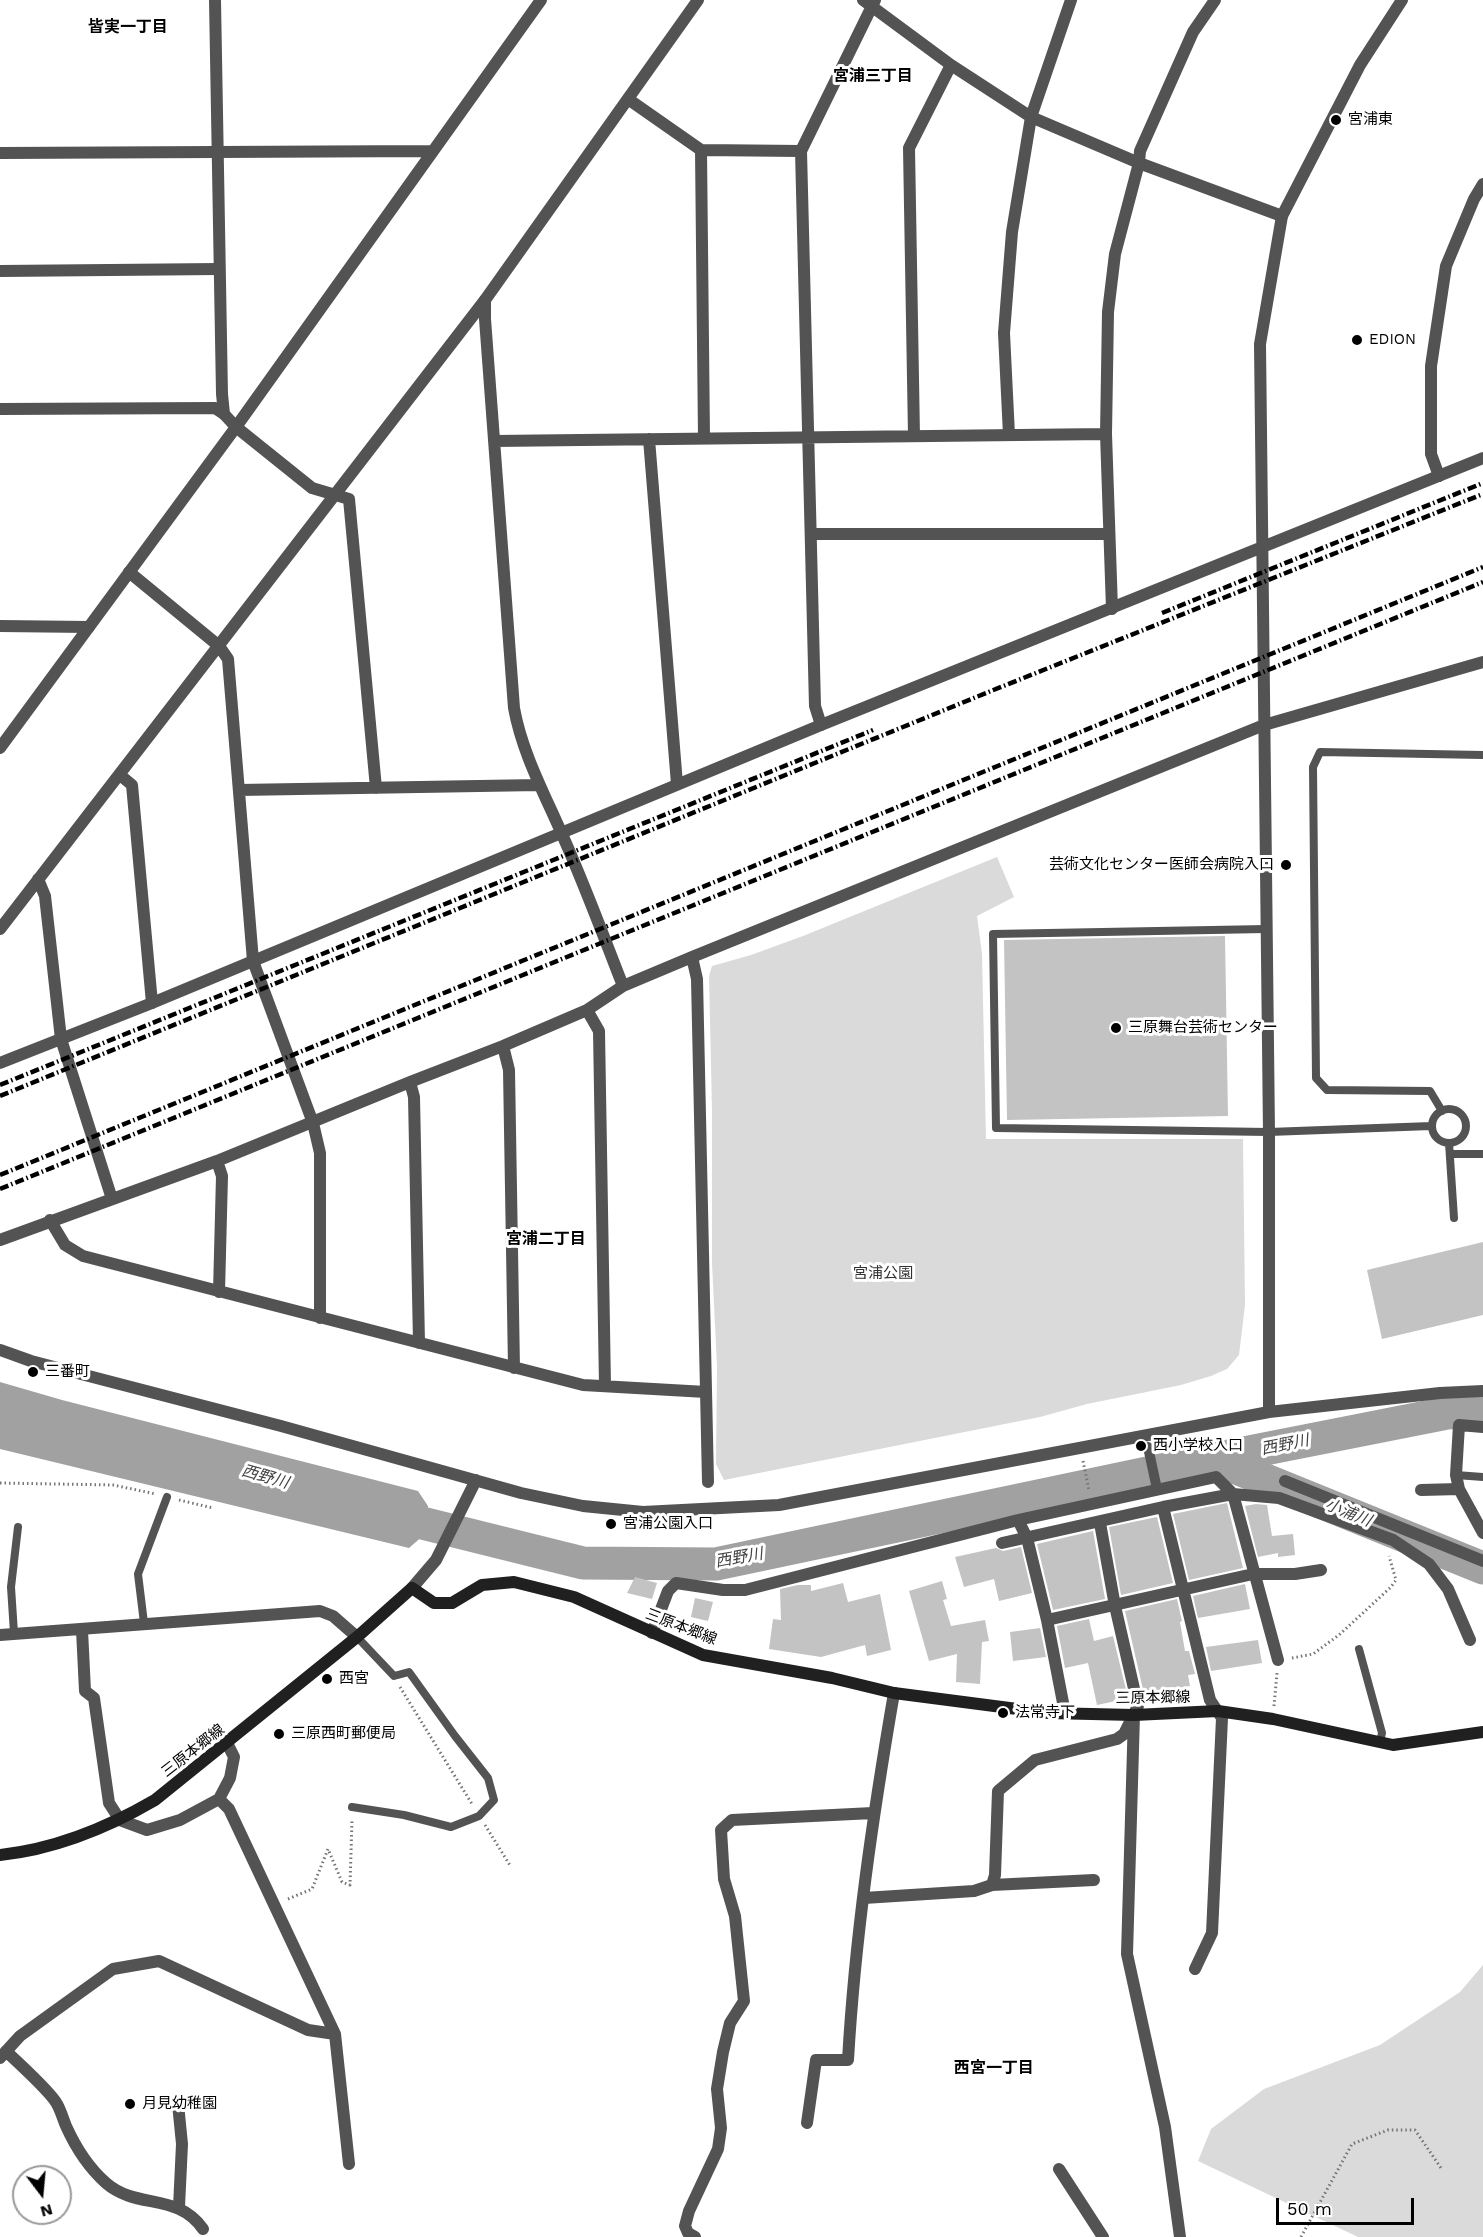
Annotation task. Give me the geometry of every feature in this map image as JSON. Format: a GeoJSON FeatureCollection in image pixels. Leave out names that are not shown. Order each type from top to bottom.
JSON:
{"type":"FeatureCollection","features":[{"type":"Feature","properties":{"kind":"main road","name":"三原本郷線"},"geometry":{"type":"LineString","coordinates":[[0,1855],[63,1842],[120,1820],[155,1800],[357,1636],[412,1588],[434,1603],[452,1603],[482,1585],[514,1582],[574,1597],[703,1655],[832,1678],[894,1693],[1048,1713],[1134,1715],[1218,1711],[1273,1719],[1393,1745],[1483,1732]]}},
{"type":"Feature","properties":{"kind":"street"},"geometry":{"type":"LineString","coordinates":[[215,0],[219,269],[224,414]]}},
{"type":"Feature","properties":{"kind":"street"},"geometry":{"type":"LineString","coordinates":[[0,748],[236,427],[541,0]]}},
{"type":"Feature","properties":{"kind":"street"},"geometry":{"type":"LineString","coordinates":[[0,929],[485,300],[698,0]]}},
{"type":"Feature","properties":{"kind":"street"},"geometry":{"type":"LineString","coordinates":[[1009,435],[1005,322],[1012,232],[1031,117],[1071,0]]}},
{"type":"Feature","properties":{"kind":"street"},"geometry":{"type":"LineString","coordinates":[[1112,609],[1106,434],[1107,312],[1113,266],[1140,151],[1193,32],[1215,0]]}},
{"type":"Feature","properties":{"kind":"street"},"geometry":{"type":"LineString","coordinates":[[1269,1412],[1269,1132],[1260,344],[1282,216],[1359,65],[1402,0]]}},
{"type":"Feature","properties":{"kind":"street"},"geometry":{"type":"LineString","coordinates":[[821,725],[814,706],[801,151],[869,2],[951,65],[1031,117],[1139,163],[1282,216]]}},
{"type":"Feature","properties":{"kind":"street"},"geometry":{"type":"LineString","coordinates":[[914,436],[909,148],[951,65]]}},
{"type":"Feature","properties":{"kind":"street"},"geometry":{"type":"LineString","coordinates":[[628,99],[701,150],[801,151]]}},
{"type":"Feature","properties":{"kind":"street"},"geometry":{"type":"LineString","coordinates":[[701,150],[704,438]]}},
{"type":"Feature","properties":{"kind":"street"},"geometry":{"type":"LineString","coordinates":[[0,153],[432,151]]}},
{"type":"Feature","properties":{"kind":"street"},"geometry":{"type":"LineString","coordinates":[[1439,476],[1431,454],[1431,366],[1446,266],[1474,199],[1483,184]]}},
{"type":"Feature","properties":{"kind":"street"},"geometry":{"type":"LineString","coordinates":[[0,271],[219,269]]}},
{"type":"Feature","properties":{"kind":"street"},"geometry":{"type":"LineString","coordinates":[[485,300],[514,708],[519,734],[623,986]]}},
{"type":"Feature","properties":{"kind":"street"},"geometry":{"type":"LineString","coordinates":[[0,409],[215,408],[312,488],[349,500],[376,788]]}},
{"type":"Feature","properties":{"kind":"street"},"geometry":{"type":"LineString","coordinates":[[494,441],[1106,434]]}},
{"type":"Feature","properties":{"kind":"street"},"geometry":{"type":"LineString","coordinates":[[650,439],[677,784]]}},
{"type":"Feature","properties":{"kind":"street"},"geometry":{"type":"LineString","coordinates":[[0,1063],[152,1003],[821,725],[1483,458]]}},
{"type":"Feature","properties":{"kind":"street"},"geometry":{"type":"LineString","coordinates":[[811,534],[1109,534]]}},
{"type":"Feature","properties":{"kind":"street"},"geometry":{"type":"LineString","coordinates":[[129,572],[219,646],[228,659],[253,961],[314,1123],[320,1153],[320,1318]]}},
{"type":"Feature","properties":{"kind":"street"},"geometry":{"type":"LineString","coordinates":[[0,626],[89,627]]}},
{"type":"Feature","properties":{"kind":"street"},"geometry":{"type":"LineString","coordinates":[[0,1240],[217,1161],[503,1046],[587,1010],[623,986],[1264,725],[1483,662]]}},
{"type":"Feature","properties":{"kind":"street"},"geometry":{"type":"LineString","coordinates":[[120,775],[132,785],[152,1003]]}},
{"type":"Feature","properties":{"kind":"street"},"geometry":{"type":"LineString","coordinates":[[238,790],[539,785]]}},
{"type":"Feature","properties":{"kind":"street"},"geometry":{"type":"LineString","coordinates":[[38,879],[45,896],[62,1039],[112,1198]]}},
{"type":"Feature","properties":{"kind":"street"},"geometry":{"type":"LineString","coordinates":[[692,957],[697,979],[708,1482]]}},
{"type":"Feature","properties":{"kind":"street"},"geometry":{"type":"LineString","coordinates":[[587,1010],[599,1031],[605,1386]]}},
{"type":"Feature","properties":{"kind":"street"},"geometry":{"type":"LineString","coordinates":[[503,1046],[509,1070],[514,1368]]}},
{"type":"Feature","properties":{"kind":"street"},"geometry":{"type":"LineString","coordinates":[[410,1082],[414,1097],[419,1343]]}},
{"type":"Feature","properties":{"kind":"street"},"geometry":{"type":"LineString","coordinates":[[217,1161],[222,1176],[219,1292]]}},
{"type":"Feature","properties":{"kind":"street"},"geometry":{"type":"LineString","coordinates":[[50,1220],[65,1245],[83,1256],[219,1292],[583,1385],[706,1392]]}},
{"type":"Feature","properties":{"kind":"street"},"geometry":{"type":"LineString","coordinates":[[0,1350],[31,1361],[248,1417],[521,1493],[583,1506],[643,1512],[779,1505],[1269,1412],[1483,1390]]}},
{"type":"Feature","properties":{"kind":"street"},"geometry":{"type":"LineString","coordinates":[[1483,1426],[1459,1425],[1456,1475],[1459,1489],[1483,1533]]}},
{"type":"Feature","properties":{"kind":"street"},"geometry":{"type":"LineString","coordinates":[[1148,1447],[1157,1489]]}},
{"type":"Feature","properties":{"kind":"street"},"geometry":{"type":"LineString","coordinates":[[652,1633],[668,1591],[676,1583],[723,1590],[745,1590],[1018,1520],[1216,1477],[1233,1494],[1278,1660]]}},
{"type":"Feature","properties":{"kind":"street"},"geometry":{"type":"LineString","coordinates":[[412,1588],[436,1560],[476,1480]]}},
{"type":"Feature","properties":{"kind":"street"},"geometry":{"type":"LineString","coordinates":[[1286,1481],[1483,1560]]}},
{"type":"Feature","properties":{"kind":"street"},"geometry":{"type":"LineString","coordinates":[[1420,1490],[1459,1489]]}},
{"type":"Feature","properties":{"kind":"street"},"geometry":{"type":"LineString","coordinates":[[1002,1543],[1100,1523],[1163,1507],[1233,1494],[1279,1498],[1393,1540],[1429,1564],[1448,1588],[1470,1640]]}},
{"type":"Feature","properties":{"kind":"street"},"geometry":{"type":"LineString","coordinates":[[1163,1507],[1210,1700],[1222,1718],[1212,1933],[1195,1969]]}},
{"type":"Feature","properties":{"kind":"street"},"geometry":{"type":"LineString","coordinates":[[1018,1520],[1027,1538],[1047,1620],[1065,1713]]}},
{"type":"Feature","properties":{"kind":"street"},"geometry":{"type":"LineString","coordinates":[[992,1885],[995,1875],[998,1791],[1035,1760],[1117,1739],[1124,1734],[1138,1706],[1115,1606],[1100,1523]]}},
{"type":"Feature","properties":{"kind":"street"},"geometry":{"type":"LineString","coordinates":[[1047,1620],[1253,1574],[1295,1574],[1321,1570]]}},
{"type":"Feature","properties":{"kind":"street"},"geometry":{"type":"LineString","coordinates":[[0,1635],[320,1611],[333,1617],[357,1636]]}},
{"type":"Feature","properties":{"kind":"street"},"geometry":{"type":"LineString","coordinates":[[82,1630],[85,1691],[94,1698],[110,1803],[120,1820],[147,1830],[180,1820],[219,1799],[230,1778],[234,1757],[227,1743]]}},
{"type":"Feature","properties":{"kind":"street"},"geometry":{"type":"LineString","coordinates":[[807,2123],[816,2060],[848,2060],[873,1813],[894,1693]]}},
{"type":"Feature","properties":{"kind":"street"},"geometry":{"type":"LineString","coordinates":[[1134,1715],[1127,1954],[1165,2127],[1180,2237]]}},
{"type":"Feature","properties":{"kind":"street"},"geometry":{"type":"LineString","coordinates":[[219,1799],[229,1809],[335,2034],[349,2164]]}},
{"type":"Feature","properties":{"kind":"street"},"geometry":{"type":"LineString","coordinates":[[695,2237],[688,2233],[685,2226],[688,2211],[718,2149],[721,2128],[717,2089],[723,2052],[730,2023],[744,2001],[735,1916],[724,1879],[722,1830],[732,1820],[873,1813]]}},
{"type":"Feature","properties":{"kind":"street"},"geometry":{"type":"LineString","coordinates":[[864,1898],[974,1892],[992,1885],[1094,1880]]}},
{"type":"Feature","properties":{"kind":"street"},"geometry":{"type":"LineString","coordinates":[[203,2229],[195,2217],[178,2207],[128,2197],[107,2184],[92,2169],[66,2127],[57,2103],[3,2055],[20,2036],[114,1969],[159,1961],[308,2030],[335,2034]]}},
{"type":"Feature","properties":{"kind":"street"},"geometry":{"type":"LineString","coordinates":[[178,2104],[182,2144],[178,2207]]}},
{"type":"Feature","properties":{"kind":"street"},"geometry":{"type":"LineString","coordinates":[[1059,2169],[1103,2237]]}},
{"type":"Feature","properties":{"kind":"lane"},"geometry":{"type":"LineString","coordinates":[[1442,1111],[1430,1090],[1327,1090],[1316,1078],[1313,767],[1320,752],[1483,755]]}},
{"type":"Feature","properties":{"kind":"lane"},"geometry":{"type":"LineString","coordinates":[[1266,928],[993,934],[996,1128],[1269,1132],[1431,1126]]}},
{"type":"Feature","properties":{"kind":"lane"},"geometry":{"type":"LineString","coordinates":[[1442,1111],[1455,1111],[1465,1120],[1465,1133],[1455,1142],[1449,1143],[1437,1138],[1431,1126],[1436,1114],[1442,1111]]}},
{"type":"Feature","properties":{"kind":"lane"},"geometry":{"type":"LineString","coordinates":[[1449,1143],[1454,1218]]}},
{"type":"Feature","properties":{"kind":"lane"},"geometry":{"type":"LineString","coordinates":[[1450,1154],[1483,1154]]}},
{"type":"Feature","properties":{"kind":"lane"},"geometry":{"type":"LineString","coordinates":[[1456,1475],[1483,1477]]}},
{"type":"Feature","properties":{"kind":"lane"},"geometry":{"type":"LineString","coordinates":[[144,1623],[138,1574],[167,1497]]}},
{"type":"Feature","properties":{"kind":"lane"},"geometry":{"type":"LineString","coordinates":[[14,1634],[11,1587],[18,1527]]}},
{"type":"Feature","properties":{"kind":"lane"},"geometry":{"type":"LineString","coordinates":[[352,1807],[404,1815],[451,1827],[479,1816],[494,1800],[488,1778],[409,1672],[394,1677],[357,1636]]}},
{"type":"Feature","properties":{"kind":"lane"},"geometry":{"type":"LineString","coordinates":[[1359,1649],[1382,1733],[1380,1742]]}},
{"type":"Feature","properties":{"kind":"path"},"geometry":{"type":"LineString","coordinates":[[1082,1459],[1092,1504]]}},
{"type":"Feature","properties":{"kind":"path"},"geometry":{"type":"LineString","coordinates":[[0,1483],[113,1485],[213,1508]]}},
{"type":"Feature","properties":{"kind":"path"},"geometry":{"type":"LineString","coordinates":[[1273,1719],[1278,1660],[1313,1654],[1339,1635],[1396,1580],[1389,1562],[1385,1537]]}},
{"type":"Feature","properties":{"kind":"path"},"geometry":{"type":"LineString","coordinates":[[394,1677],[511,1867]]}},
{"type":"Feature","properties":{"kind":"path"},"geometry":{"type":"LineString","coordinates":[[274,1904],[312,1889],[328,1849],[342,1882],[350,1885],[352,1807]]}},
{"type":"Feature","properties":{"kind":"path"},"geometry":{"type":"LineString","coordinates":[[1301,2237],[1352,2144],[1388,2130],[1415,2130],[1441,2168]]}},
{"type":"Feature","properties":{"kind":"green space","name":"宮浦公園"},"geometry":{"type":"Polygon","coordinates":[[[997,857],[1014,897],[977,916],[982,954],[986,1139],[1243,1139],[1245,1305],[1239,1355],[1227,1369],[1181,1385],[1087,1404],[1040,1417],[724,1480],[716,1464],[717,1366],[712,1263],[709,976],[712,966],[803,936],[997,857]]]}},
{"type":"Feature","properties":{"kind":"green space"},"geometry":{"type":"Polygon","coordinates":[[[1483,1965],[1483,2237],[1358,2237],[1198,2161],[1211,2129],[1264,2089],[1380,2045],[1460,1992],[1483,1965]]]}},
{"type":"Feature","properties":{"kind":"water"},"geometry":{"type":"Polygon","coordinates":[[[0,1382],[418,1491],[428,1506],[425,1534],[409,1548],[0,1449],[0,1382]]]}},
{"type":"Feature","properties":{"kind":"building","name":"三原舞台芸術センター"},"geometry":{"type":"Polygon","coordinates":[[[1225,936],[1228,1116],[1007,1120],[1004,940],[1225,936]]]}},
{"type":"Feature","properties":{"kind":"building"},"geometry":{"type":"Polygon","coordinates":[[[1483,1242],[1483,1315],[1382,1339],[1367,1270],[1483,1242]]]}},
{"type":"Feature","properties":{"kind":"building"},"geometry":{"type":"Polygon","coordinates":[[[1227,1503],[1243,1568],[1189,1580],[1173,1514],[1227,1503]]]}},
{"type":"Feature","properties":{"kind":"building"},"geometry":{"type":"Polygon","coordinates":[[[1267,1505],[1272,1536],[1293,1534],[1295,1555],[1278,1557],[1278,1553],[1258,1557],[1245,1506],[1267,1505]]]}},
{"type":"Feature","properties":{"kind":"building"},"geometry":{"type":"Polygon","coordinates":[[[1157,1517],[1173,1583],[1121,1595],[1109,1527],[1157,1517]]]}},
{"type":"Feature","properties":{"kind":"building"},"geometry":{"type":"Polygon","coordinates":[[[1093,1531],[1105,1599],[1053,1610],[1037,1544],[1093,1531]]]}},
{"type":"Feature","properties":{"kind":"building"},"geometry":{"type":"Polygon","coordinates":[[[1021,1547],[1032,1593],[999,1601],[994,1579],[964,1587],[955,1557],[996,1548],[1003,1551],[1021,1547]]]}},
{"type":"Feature","properties":{"kind":"building"},"geometry":{"type":"Polygon","coordinates":[[[635,1577],[657,1583],[652,1599],[627,1593],[635,1577]]]}},
{"type":"Feature","properties":{"kind":"building"},"geometry":{"type":"Polygon","coordinates":[[[942,1581],[947,1599],[943,1600],[951,1626],[985,1620],[989,1641],[982,1642],[980,1684],[956,1682],[957,1654],[929,1661],[909,1591],[942,1581]]]}},
{"type":"Feature","properties":{"kind":"building"},"geometry":{"type":"Polygon","coordinates":[[[843,1583],[848,1602],[880,1594],[891,1650],[867,1656],[865,1645],[821,1657],[769,1649],[773,1619],[781,1620],[780,1589],[811,1585],[811,1591],[843,1583]]]}},
{"type":"Feature","properties":{"kind":"building"},"geometry":{"type":"Polygon","coordinates":[[[1245,1584],[1250,1609],[1198,1618],[1193,1596],[1245,1584]]]}},
{"type":"Feature","properties":{"kind":"building"},"geometry":{"type":"Polygon","coordinates":[[[695,1598],[713,1602],[708,1621],[691,1617],[695,1598]]]}},
{"type":"Feature","properties":{"kind":"building"},"geometry":{"type":"Polygon","coordinates":[[[1177,1599],[1185,1651],[1189,1651],[1195,1674],[1188,1675],[1190,1686],[1144,1694],[1125,1611],[1177,1599]]]}},
{"type":"Feature","properties":{"kind":"building"},"geometry":{"type":"Polygon","coordinates":[[[1089,1619],[1094,1641],[1113,1636],[1128,1698],[1097,1705],[1088,1663],[1065,1668],[1057,1626],[1089,1619]]]}},
{"type":"Feature","properties":{"kind":"building"},"geometry":{"type":"Polygon","coordinates":[[[1040,1628],[1046,1657],[1013,1661],[1010,1632],[1040,1628]]]}},
{"type":"Feature","properties":{"kind":"building"},"geometry":{"type":"Polygon","coordinates":[[[1258,1640],[1262,1663],[1211,1671],[1206,1647],[1258,1640]]]}},
{"type":"Feature","properties":{"kind":"waterway","name":"西野川"},"geometry":{"type":"LineString","coordinates":[[385,1512],[583,1563],[716,1564],[1214,1459],[1447,1413],[1483,1411]]}},
{"type":"Feature","properties":{"kind":"waterway","name":"小浦川"},"geometry":{"type":"LineString","coordinates":[[1214,1459],[1483,1568]]}},
{"type":"Feature","properties":{"kind":"railway"},"geometry":{"type":"LineString","coordinates":[[1162,613],[1483,483]]}},
{"type":"Feature","properties":{"kind":"railway"},"geometry":{"type":"LineString","coordinates":[[0,1096],[991,691],[1483,494]]}},
{"type":"Feature","properties":{"kind":"railway"},"geometry":{"type":"LineString","coordinates":[[0,1175],[1483,567]]}},
{"type":"Feature","properties":{"kind":"railway"},"geometry":{"type":"LineString","coordinates":[[0,1189],[1483,582]]}},
{"type":"Feature","properties":{"kind":"railway"},"geometry":{"type":"LineString","coordinates":[[0,1085],[873,730]]}},
{"type":"Feature","properties":{"kind":"place","name":"宮浦東"},"geometry":{"type":"Point","coordinates":[1336,120]}},
{"type":"Feature","properties":{"kind":"place","name":"EDION"},"geometry":{"type":"Point","coordinates":[1357,340]}},
{"type":"Feature","properties":{"kind":"place","name":"芸術文化センター医師会病院入口"},"geometry":{"type":"Point","coordinates":[1286,865]}},
{"type":"Feature","properties":{"kind":"place","name":"三原舞台芸術センター"},"geometry":{"type":"Point","coordinates":[1116,1028]}},
{"type":"Feature","properties":{"kind":"place","name":"三番町"},"geometry":{"type":"Point","coordinates":[33,1372]}},
{"type":"Feature","properties":{"kind":"place","name":"西小学校入口"},"geometry":{"type":"Point","coordinates":[1141,1446]}},
{"type":"Feature","properties":{"kind":"place","name":"宮浦公園入口"},"geometry":{"type":"Point","coordinates":[611,1524]}},
{"type":"Feature","properties":{"kind":"place","name":"西宮"},"geometry":{"type":"Point","coordinates":[327,1679]}},
{"type":"Feature","properties":{"kind":"place","name":"法常寺下"},"geometry":{"type":"Point","coordinates":[1003,1713]}},
{"type":"Feature","properties":{"kind":"place","name":"三原西町郵便局"},"geometry":{"type":"Point","coordinates":[279,1734]}},
{"type":"Feature","properties":{"kind":"place","name":"月見幼稚園"},"geometry":{"type":"Point","coordinates":[130,2104]}},
{"type":"Feature","properties":{"kind":"district","name":"皆実一丁目"},"geometry":{"type":"Point","coordinates":[128,27]}},
{"type":"Feature","properties":{"kind":"district","name":"宮浦三丁目"},"geometry":{"type":"Point","coordinates":[873,76]}},
{"type":"Feature","properties":{"kind":"district","name":"宮浦二丁目"},"geometry":{"type":"Point","coordinates":[546,1239]}},
{"type":"Feature","properties":{"kind":"district","name":"西宮一丁目"},"geometry":{"type":"Point","coordinates":[994,2068]}}]}
